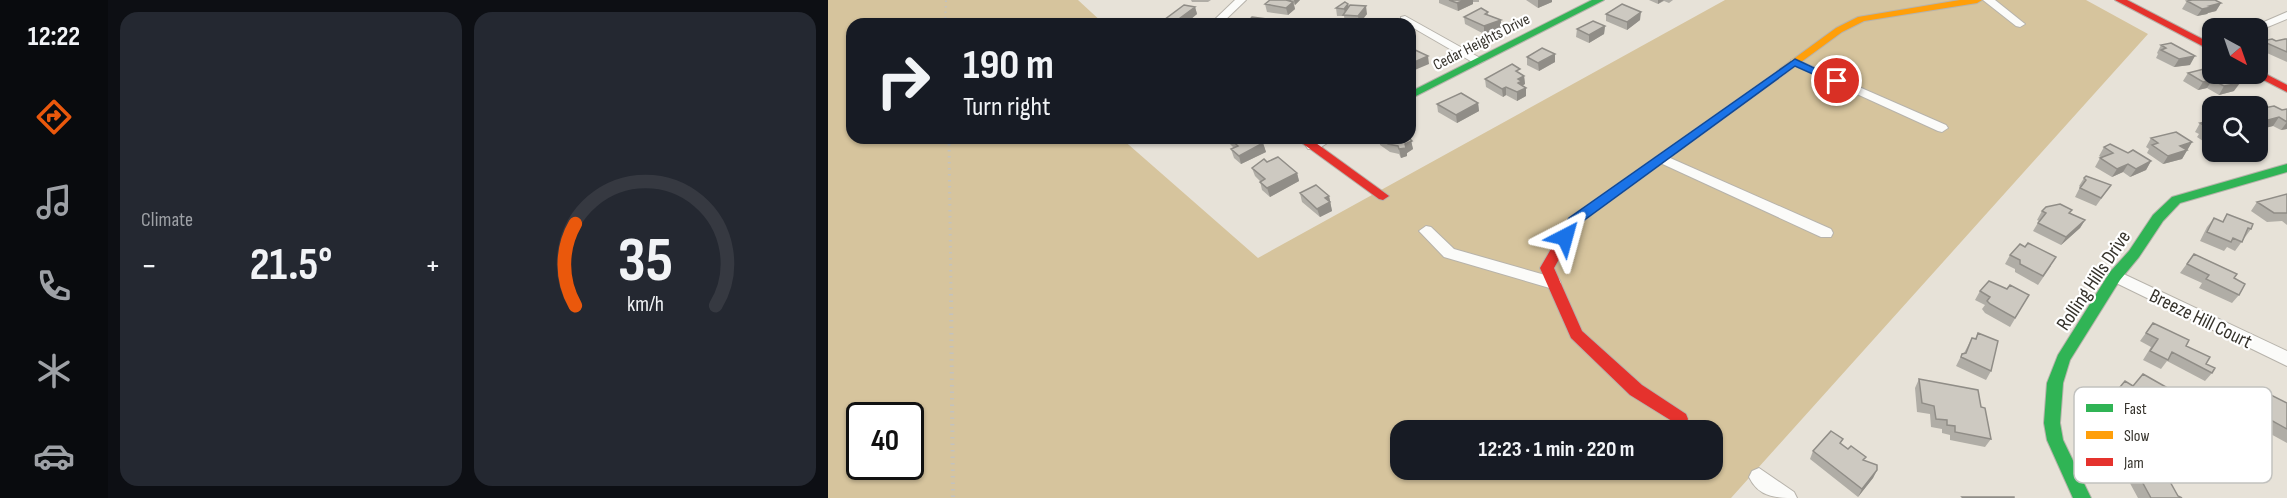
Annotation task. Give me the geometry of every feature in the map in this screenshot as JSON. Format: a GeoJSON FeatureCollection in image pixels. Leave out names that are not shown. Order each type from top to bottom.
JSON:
{"type":"FeatureCollection","features":[{"type":"Feature","properties":{"kind":"street"},"geometry":{"type":"LineString","coordinates":[[1222,18],[1241,0]]}},
{"type":"Feature","properties":{"kind":"street","name":"Cedar Heights Drive"},"geometry":{"type":"LineString","coordinates":[[1416,93],[1599,0]]}},
{"type":"Feature","properties":{"kind":"street"},"geometry":{"type":"LineString","coordinates":[[1680,419],[1636,390],[1576,334],[1547,268],[1574,221],[1839,30],[1861,19],[1977,0]]}},
{"type":"Feature","properties":{"kind":"street"},"geometry":{"type":"LineString","coordinates":[[1988,0],[2020,24]]}},
{"type":"Feature","properties":{"kind":"street"},"geometry":{"type":"LineString","coordinates":[[2120,0],[2202,40]]}},
{"type":"Feature","properties":{"kind":"street"},"geometry":{"type":"LineString","coordinates":[[2268,23],[2287,15]]}},
{"type":"Feature","properties":{"kind":"street"},"geometry":{"type":"LineString","coordinates":[[1416,25],[1478,61]]}},
{"type":"Feature","properties":{"kind":"street"},"geometry":{"type":"LineString","coordinates":[[1795,62],[1942,128]]}},
{"type":"Feature","properties":{"kind":"street"},"geometry":{"type":"LineString","coordinates":[[2268,79],[2287,89]]}},
{"type":"Feature","properties":{"kind":"street"},"geometry":{"type":"LineString","coordinates":[[1310,144],[1383,196]]}},
{"type":"Feature","properties":{"kind":"street"},"geometry":{"type":"LineString","coordinates":[[1313,146],[1317,144]]}},
{"type":"Feature","properties":{"kind":"street"},"geometry":{"type":"LineString","coordinates":[[1661,158],[1826,233]]}},
{"type":"Feature","properties":{"kind":"street","name":"Rolling Hills Drive"},"geometry":{"type":"LineString","coordinates":[[2074,481],[2055,440],[2052,407],[2055,383],[2063,359],[2115,276],[2133,255],[2158,218],[2176,200],[2287,168]]}},
{"type":"Feature","properties":{"kind":"street"},"geometry":{"type":"LineString","coordinates":[[1426,231],[1449,253],[1553,283]]}},
{"type":"Feature","properties":{"kind":"street","name":"Breeze Hill Court"},"geometry":{"type":"LineString","coordinates":[[2115,276],[2287,359]]}},
{"type":"Feature","properties":{"kind":"street"},"geometry":{"type":"LineString","coordinates":[[1759,477],[1787,498]]}},
{"type":"Feature","properties":{"kind":"street","name":"Rolling Hills Drive"},"geometry":{"type":"LineString","coordinates":[[2075,483],[2082,498]]}},
{"type":"Feature","properties":{"kind":"path"},"geometry":{"type":"LineString","coordinates":[[945,18],[946,0]]}},
{"type":"Feature","properties":{"kind":"path"},"geometry":{"type":"LineString","coordinates":[[949,144],[953,498]]}},
{"type":"Feature","properties":{"kind":"shaded area"},"geometry":{"type":"Polygon","coordinates":[[[828,0],[1078,0],[1098,18],[846,18],[846,144],[1128,144],[1258,258],[1725,0],[2086,0],[2148,34],[1731,498],[828,498],[828,0]]]}},
{"type":"Feature","properties":{"kind":"building"},"geometry":{"type":"Polygon","coordinates":[[[1270,0],[1293,2],[1286,8],[1265,4],[1270,0]]]}},
{"type":"Feature","properties":{"kind":"building"},"geometry":{"type":"Polygon","coordinates":[[[1449,0],[1465,0],[1457,3],[1449,0]]]}},
{"type":"Feature","properties":{"kind":"building"},"geometry":{"type":"Polygon","coordinates":[[[2215,0],[2221,3],[2202,9],[2187,1],[2215,0]]]}},
{"type":"Feature","properties":{"kind":"building"},"geometry":{"type":"Polygon","coordinates":[[[1345,2],[1348,4],[1344,9],[1336,8],[1345,2]]]}},
{"type":"Feature","properties":{"kind":"building"},"geometry":{"type":"Polygon","coordinates":[[[1622,4],[1641,12],[1627,22],[1606,14],[1622,4]]]}},
{"type":"Feature","properties":{"kind":"building"},"geometry":{"type":"Polygon","coordinates":[[[1184,5],[1195,7],[1180,18],[1167,18],[1184,5]]]}},
{"type":"Feature","properties":{"kind":"building"},"geometry":{"type":"Polygon","coordinates":[[[1350,5],[1366,6],[1358,16],[1343,15],[1350,5]]]}},
{"type":"Feature","properties":{"kind":"building"},"geometry":{"type":"Polygon","coordinates":[[[1481,8],[1488,12],[1485,14],[1501,20],[1484,26],[1464,17],[1481,8]]]}},
{"type":"Feature","properties":{"kind":"building"},"geometry":{"type":"Polygon","coordinates":[[[1593,21],[1605,26],[1589,35],[1577,29],[1593,21]]]}},
{"type":"Feature","properties":{"kind":"building"},"geometry":{"type":"Polygon","coordinates":[[[2287,39],[2287,52],[2268,44],[2268,40],[2287,39]]]}},
{"type":"Feature","properties":{"kind":"building"},"geometry":{"type":"Polygon","coordinates":[[[2171,43],[2195,56],[2179,59],[2161,50],[2166,48],[2161,45],[2171,43]]]}},
{"type":"Feature","properties":{"kind":"building"},"geometry":{"type":"Polygon","coordinates":[[[1542,48],[1555,54],[1538,63],[1527,57],[1542,48]]]}},
{"type":"Feature","properties":{"kind":"building"},"geometry":{"type":"Polygon","coordinates":[[[1416,50],[1428,56],[1416,61],[1416,50]]]}},
{"type":"Feature","properties":{"kind":"building"},"geometry":{"type":"Polygon","coordinates":[[[1512,64],[1520,69],[1516,71],[1524,76],[1518,79],[1521,81],[1518,83],[1526,88],[1517,92],[1506,87],[1502,89],[1485,79],[1512,64]]]}},
{"type":"Feature","properties":{"kind":"building"},"geometry":{"type":"Polygon","coordinates":[[[2202,70],[2202,81],[2188,73],[2202,70]]]}},
{"type":"Feature","properties":{"kind":"building"},"geometry":{"type":"Polygon","coordinates":[[[1461,93],[1478,103],[1456,115],[1437,104],[1461,93]]]}},
{"type":"Feature","properties":{"kind":"building"},"geometry":{"type":"Polygon","coordinates":[[[2268,107],[2287,109],[2287,122],[2279,117],[2268,120],[2268,107]]]}},
{"type":"Feature","properties":{"kind":"building"},"geometry":{"type":"Polygon","coordinates":[[[2176,132],[2192,142],[2180,146],[2187,150],[2168,156],[2152,145],[2158,143],[2151,138],[2176,132]]]}},
{"type":"Feature","properties":{"kind":"building"},"geometry":{"type":"Polygon","coordinates":[[[1236,144],[1261,144],[1239,156],[1231,149],[1238,146],[1236,144]]]}},
{"type":"Feature","properties":{"kind":"building"},"geometry":{"type":"Polygon","coordinates":[[[1388,144],[1405,144],[1406,148],[1399,149],[1398,146],[1388,144]]]}},
{"type":"Feature","properties":{"kind":"building"},"geometry":{"type":"Polygon","coordinates":[[[2110,144],[2128,153],[2133,150],[2151,161],[2136,169],[2128,164],[2117,169],[2100,158],[2113,153],[2104,147],[2110,144]]]}},
{"type":"Feature","properties":{"kind":"building"},"geometry":{"type":"Polygon","coordinates":[[[1278,157],[1297,173],[1267,188],[1260,182],[1265,179],[1252,168],[1264,159],[1267,162],[1278,157]]]}},
{"type":"Feature","properties":{"kind":"building"},"geometry":{"type":"Polygon","coordinates":[[[2086,176],[2111,185],[2101,198],[2080,188],[2086,176]]]}},
{"type":"Feature","properties":{"kind":"building"},"geometry":{"type":"Polygon","coordinates":[[[1316,185],[1329,196],[1325,198],[1330,202],[1317,209],[1300,193],[1316,185]]]}},
{"type":"Feature","properties":{"kind":"building"},"geometry":{"type":"Polygon","coordinates":[[[2287,194],[2287,213],[2274,213],[2257,202],[2287,194]]]}},
{"type":"Feature","properties":{"kind":"building"},"geometry":{"type":"Polygon","coordinates":[[[2060,204],[2072,210],[2069,213],[2085,220],[2066,237],[2038,223],[2046,213],[2042,211],[2046,207],[2060,204]]]}},
{"type":"Feature","properties":{"kind":"building"},"geometry":{"type":"Polygon","coordinates":[[[2227,214],[2253,224],[2251,229],[2248,228],[2242,242],[2233,238],[2231,242],[2207,232],[2214,218],[2223,222],[2227,214]]]}},
{"type":"Feature","properties":{"kind":"building"},"geometry":{"type":"Polygon","coordinates":[[[2028,243],[2056,257],[2043,276],[2020,264],[2020,260],[2010,255],[2020,244],[2025,247],[2028,243]]]}},
{"type":"Feature","properties":{"kind":"building"},"geometry":{"type":"Polygon","coordinates":[[[2194,254],[2237,274],[2234,278],[2245,284],[2239,295],[2206,279],[2209,275],[2187,264],[2194,254]]]}},
{"type":"Feature","properties":{"kind":"building"},"geometry":{"type":"Polygon","coordinates":[[[1989,281],[2007,289],[2010,285],[2029,295],[2015,318],[1987,301],[1990,297],[1980,291],[1989,281]]]}},
{"type":"Feature","properties":{"kind":"building"},"geometry":{"type":"Polygon","coordinates":[[[2153,323],[2189,340],[2186,346],[2210,357],[2206,364],[2215,368],[2212,373],[2172,352],[2168,360],[2150,351],[2158,339],[2146,333],[2153,323]]]}},
{"type":"Feature","properties":{"kind":"building"},"geometry":{"type":"Polygon","coordinates":[[[1978,333],[1998,341],[1991,371],[1961,357],[1966,353],[1972,338],[1976,339],[1978,333]]]}},
{"type":"Feature","properties":{"kind":"building"},"geometry":{"type":"Polygon","coordinates":[[[2143,374],[2166,387],[2120,387],[2125,381],[2133,386],[2143,374]]]}},
{"type":"Feature","properties":{"kind":"building"},"geometry":{"type":"Polygon","coordinates":[[[1919,379],[1978,390],[1981,407],[1985,408],[1991,439],[1955,432],[1955,426],[1947,425],[1947,420],[1936,419],[1934,406],[1922,403],[1919,379]]]}},
{"type":"Feature","properties":{"kind":"building"},"geometry":{"type":"Polygon","coordinates":[[[2272,396],[2287,403],[2287,429],[2272,421],[2272,396]]]}},
{"type":"Feature","properties":{"kind":"building"},"geometry":{"type":"Polygon","coordinates":[[[1831,431],[1843,439],[1840,443],[1848,449],[1851,446],[1866,457],[1863,460],[1877,465],[1877,470],[1862,489],[1813,451],[1831,431]]]}},
{"type":"Feature","properties":{"kind":"building"},"geometry":{"type":"Polygon","coordinates":[[[2143,483],[2171,483],[2178,496],[2182,498],[2151,498],[2143,483]]]}},
{"type":"Feature","properties":{"kind":"building"},"geometry":{"type":"Polygon","coordinates":[[[2014,497],[2014,498],[1963,498],[2014,497]]]}},
{"type":"Feature","properties":{"kind":"traffic: fast"},"geometry":{"type":"LineString","coordinates":[[1416,93],[1599,0]]}},
{"type":"Feature","properties":{"kind":"traffic: fast"},"geometry":{"type":"LineString","coordinates":[[2074,481],[2055,440],[2052,423],[2055,383],[2063,359],[2115,276],[2134,254],[2158,218],[2176,200],[2287,168]]}},
{"type":"Feature","properties":{"kind":"traffic: fast"},"geometry":{"type":"LineString","coordinates":[[2075,483],[2082,498]]}},
{"type":"Feature","properties":{"kind":"traffic: slow"},"geometry":{"type":"LineString","coordinates":[[1782,71],[1839,30],[1861,19],[1977,0]]}},
{"type":"Feature","properties":{"kind":"traffic: jam"},"geometry":{"type":"LineString","coordinates":[[2120,0],[2202,43]]}},
{"type":"Feature","properties":{"kind":"traffic: jam"},"geometry":{"type":"LineString","coordinates":[[1680,419],[1636,390],[1576,334],[1547,268],[1574,221],[1782,71]]}},
{"type":"Feature","properties":{"kind":"traffic: jam"},"geometry":{"type":"LineString","coordinates":[[2268,79],[2287,89]]}},
{"type":"Feature","properties":{"kind":"traffic: jam"},"geometry":{"type":"LineString","coordinates":[[1309,144],[1383,196]]}},
{"type":"Feature","properties":{"kind":"route"},"geometry":{"type":"LineString","coordinates":[[1565,237],[1574,221],[1795,62],[1837,81]]}}]}
